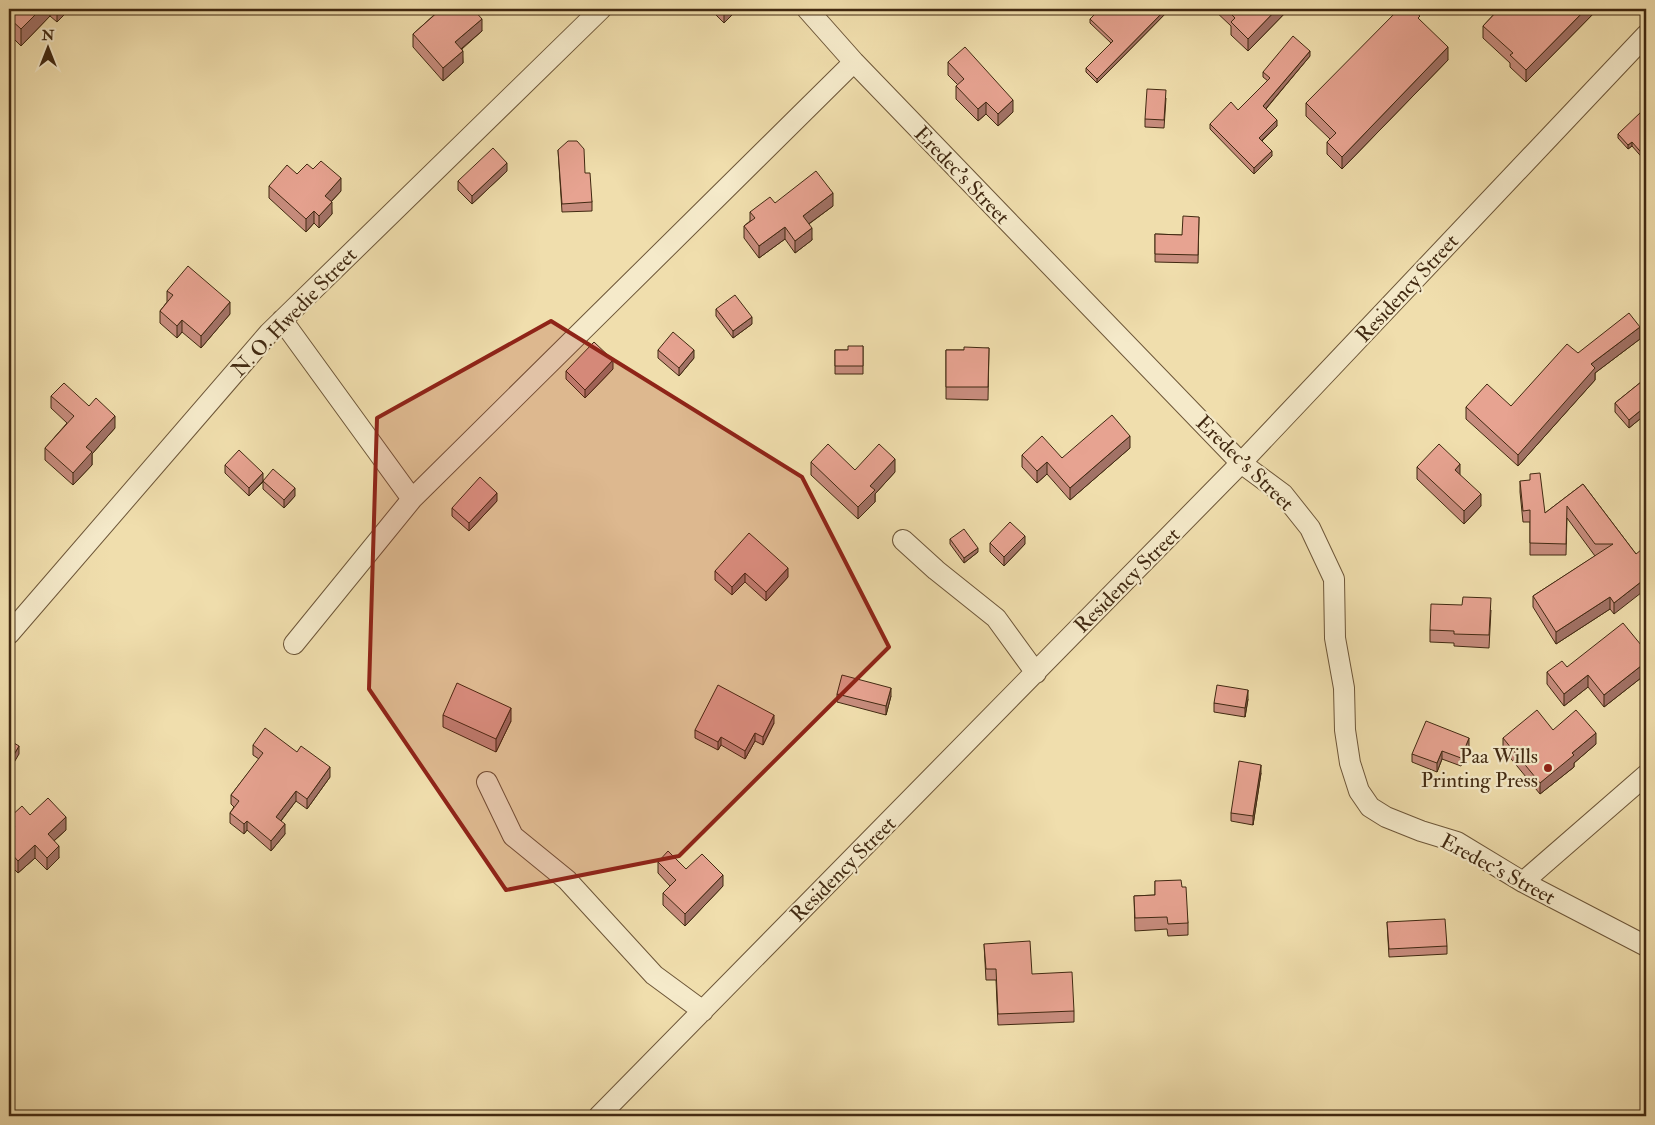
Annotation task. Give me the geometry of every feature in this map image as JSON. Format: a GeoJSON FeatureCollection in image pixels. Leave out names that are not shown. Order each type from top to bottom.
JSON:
{"type":"FeatureCollection","features":[{"type":"Feature","properties":{"kind":"street","name":"N. O. Hwedie Street"},"geometry":{"type":"LineString","coordinates":[[9,634],[269,333],[600,9]]}},
{"type":"Feature","properties":{"kind":"street","name":"Eredec's Street"},"geometry":{"type":"LineString","coordinates":[[807,9],[854,62],[1241,464],[1283,494],[1310,528],[1334,579],[1336,638],[1344,688],[1345,730],[1350,763],[1359,791],[1370,807],[1386,817],[1421,831],[1457,842],[1523,882],[1646,946]]}},
{"type":"Feature","properties":{"kind":"street","name":"Residency Street"},"geometry":{"type":"LineString","coordinates":[[599,1116],[1241,464],[1646,35]]}},
{"type":"Feature","properties":{"kind":"street"},"geometry":{"type":"LineString","coordinates":[[294,644],[412,499],[854,62]]}},
{"type":"Feature","properties":{"kind":"street"},"geometry":{"type":"LineString","coordinates":[[282,320],[412,499]]}},
{"type":"Feature","properties":{"kind":"street"},"geometry":{"type":"LineString","coordinates":[[903,540],[996,618],[1036,673]]}},
{"type":"Feature","properties":{"kind":"street"},"geometry":{"type":"LineString","coordinates":[[1523,882],[1646,775]]}},
{"type":"Feature","properties":{"kind":"street"},"geometry":{"type":"LineString","coordinates":[[486,782],[513,836],[567,880],[654,975],[703,1011]]}},
{"type":"Feature","properties":{"kind":"highlighted area"},"geometry":{"type":"Polygon","coordinates":[[[551,321],[802,477],[889,647],[679,856],[506,890],[369,689],[377,418],[551,321]]]}},
{"type":"Feature","properties":{"kind":"building"},"geometry":{"type":"Polygon","coordinates":[[[9,9],[41,9],[21,29],[9,18],[9,9]]]}},
{"type":"Feature","properties":{"kind":"building"},"geometry":{"type":"Polygon","coordinates":[[[439,9],[473,9],[482,19],[455,42],[463,51],[443,68],[413,34],[439,9]]]}},
{"type":"Feature","properties":{"kind":"building"},"geometry":{"type":"Polygon","coordinates":[[[718,9],[729,9],[724,14],[718,9]]]}},
{"type":"Feature","properties":{"kind":"building"},"geometry":{"type":"Polygon","coordinates":[[[1100,9],[1166,9],[1097,79],[1086,68],[1113,41],[1090,19],[1100,9]]]}},
{"type":"Feature","properties":{"kind":"building"},"geometry":{"type":"Polygon","coordinates":[[[1226,9],[1277,9],[1248,39],[1231,22],[1235,18],[1226,9]]]}},
{"type":"Feature","properties":{"kind":"building"},"geometry":{"type":"Polygon","coordinates":[[[1399,9],[1412,9],[1420,16],[1418,18],[1448,47],[1342,157],[1327,142],[1336,133],[1306,103],[1399,9]]]}},
{"type":"Feature","properties":{"kind":"building"},"geometry":{"type":"Polygon","coordinates":[[[1499,9],[1586,9],[1526,70],[1510,55],[1513,53],[1483,26],[1499,9]]]}},
{"type":"Feature","properties":{"kind":"building"},"geometry":{"type":"Polygon","coordinates":[[[1293,36],[1310,51],[1263,106],[1277,120],[1259,138],[1272,151],[1254,168],[1210,124],[1231,102],[1238,110],[1270,78],[1263,72],[1293,36]]]}},
{"type":"Feature","properties":{"kind":"building"},"geometry":{"type":"Polygon","coordinates":[[[965,47],[1013,100],[998,114],[986,102],[978,109],[956,86],[964,79],[948,62],[965,47]]]}},
{"type":"Feature","properties":{"kind":"building"},"geometry":{"type":"Polygon","coordinates":[[[1147,89],[1166,90],[1164,120],[1145,119],[1147,89]]]}},
{"type":"Feature","properties":{"kind":"building"},"geometry":{"type":"Polygon","coordinates":[[[1642,111],[1646,115],[1646,158],[1632,142],[1628,145],[1618,134],[1642,111]]]}},
{"type":"Feature","properties":{"kind":"building"},"geometry":{"type":"Polygon","coordinates":[[[568,141],[577,141],[584,149],[585,173],[590,173],[592,202],[562,204],[558,150],[568,141]]]}},
{"type":"Feature","properties":{"kind":"building"},"geometry":{"type":"Polygon","coordinates":[[[493,148],[507,163],[472,196],[458,181],[493,148]]]}},
{"type":"Feature","properties":{"kind":"building"},"geometry":{"type":"Polygon","coordinates":[[[321,161],[341,178],[325,196],[332,202],[319,216],[314,211],[306,219],[269,186],[287,165],[297,174],[307,164],[313,169],[321,161]]]}},
{"type":"Feature","properties":{"kind":"building"},"geometry":{"type":"Polygon","coordinates":[[[816,171],[833,193],[803,216],[812,228],[795,241],[785,227],[759,246],[744,226],[755,218],[750,212],[770,197],[775,203],[816,171]]]}},
{"type":"Feature","properties":{"kind":"building"},"geometry":{"type":"Polygon","coordinates":[[[1183,216],[1199,217],[1198,255],[1155,254],[1155,234],[1182,235],[1183,216]]]}},
{"type":"Feature","properties":{"kind":"building"},"geometry":{"type":"Polygon","coordinates":[[[1646,231],[1646,242],[1641,234],[1646,231]]]}},
{"type":"Feature","properties":{"kind":"building"},"geometry":{"type":"Polygon","coordinates":[[[188,266],[230,302],[201,336],[182,320],[177,326],[160,311],[173,295],[167,291],[188,266]]]}},
{"type":"Feature","properties":{"kind":"building"},"geometry":{"type":"Polygon","coordinates":[[[735,295],[752,317],[733,331],[716,309],[735,295]]]}},
{"type":"Feature","properties":{"kind":"building"},"geometry":{"type":"Polygon","coordinates":[[[1629,313],[1640,327],[1591,364],[1595,368],[1518,455],[1466,407],[1487,384],[1511,406],[1567,344],[1578,353],[1629,313]]]}},
{"type":"Feature","properties":{"kind":"building"},"geometry":{"type":"Polygon","coordinates":[[[673,332],[694,350],[679,368],[658,350],[673,332]]]}},
{"type":"Feature","properties":{"kind":"building"},"geometry":{"type":"Polygon","coordinates":[[[594,342],[613,360],[585,390],[566,371],[594,342]]]}},
{"type":"Feature","properties":{"kind":"building"},"geometry":{"type":"Polygon","coordinates":[[[848,346],[863,346],[863,366],[835,366],[835,350],[848,350],[848,346]]]}},
{"type":"Feature","properties":{"kind":"building"},"geometry":{"type":"Polygon","coordinates":[[[964,347],[989,348],[988,387],[946,387],[946,350],[964,350],[964,347]]]}},
{"type":"Feature","properties":{"kind":"building"},"geometry":{"type":"Polygon","coordinates":[[[1646,378],[1646,406],[1629,420],[1615,403],[1646,378]]]}},
{"type":"Feature","properties":{"kind":"building"},"geometry":{"type":"Polygon","coordinates":[[[64,383],[89,406],[96,398],[115,416],[86,447],[92,452],[73,473],[45,448],[74,416],[51,396],[64,383]]]}},
{"type":"Feature","properties":{"kind":"building"},"geometry":{"type":"Polygon","coordinates":[[[1112,415],[1130,436],[1070,488],[1047,462],[1037,471],[1022,455],[1042,436],[1062,458],[1112,415]]]}},
{"type":"Feature","properties":{"kind":"building"},"geometry":{"type":"Polygon","coordinates":[[[828,444],[855,470],[879,444],[895,459],[870,486],[875,490],[858,507],[811,462],[828,444]]]}},
{"type":"Feature","properties":{"kind":"building"},"geometry":{"type":"Polygon","coordinates":[[[1439,444],[1460,464],[1455,470],[1481,494],[1464,511],[1417,467],[1439,444]]]}},
{"type":"Feature","properties":{"kind":"building"},"geometry":{"type":"Polygon","coordinates":[[[239,450],[263,473],[249,488],[225,465],[239,450]]]}},
{"type":"Feature","properties":{"kind":"building"},"geometry":{"type":"Polygon","coordinates":[[[273,469],[295,488],[284,500],[263,481],[273,469]]]}},
{"type":"Feature","properties":{"kind":"building"},"geometry":{"type":"Polygon","coordinates":[[[1540,473],[1545,513],[1583,484],[1636,554],[1646,546],[1646,578],[1614,603],[1610,597],[1556,632],[1533,596],[1613,544],[1595,544],[1567,506],[1566,544],[1530,543],[1530,510],[1523,511],[1520,481],[1530,480],[1530,474],[1540,473]]]}},
{"type":"Feature","properties":{"kind":"building"},"geometry":{"type":"Polygon","coordinates":[[[480,477],[497,493],[469,523],[452,508],[480,477]]]}},
{"type":"Feature","properties":{"kind":"building"},"geometry":{"type":"Polygon","coordinates":[[[1010,522],[1025,536],[1004,557],[990,543],[1010,522]]]}},
{"type":"Feature","properties":{"kind":"building"},"geometry":{"type":"Polygon","coordinates":[[[964,529],[978,548],[964,558],[950,539],[964,529]]]}},
{"type":"Feature","properties":{"kind":"building"},"geometry":{"type":"Polygon","coordinates":[[[749,533],[788,568],[766,592],[745,573],[732,587],[715,571],[749,533]]]}},
{"type":"Feature","properties":{"kind":"building"},"geometry":{"type":"Polygon","coordinates":[[[1463,597],[1491,598],[1489,635],[1454,634],[1454,631],[1430,630],[1431,604],[1462,605],[1463,597]]]}},
{"type":"Feature","properties":{"kind":"building"},"geometry":{"type":"Polygon","coordinates":[[[1623,623],[1646,651],[1646,662],[1604,695],[1588,675],[1564,694],[1547,672],[1562,661],[1567,667],[1623,623]]]}},
{"type":"Feature","properties":{"kind":"building"},"geometry":{"type":"Polygon","coordinates":[[[842,675],[891,688],[886,706],[837,694],[842,675]]]}},
{"type":"Feature","properties":{"kind":"building"},"geometry":{"type":"Polygon","coordinates":[[[457,683],[511,708],[496,739],[443,715],[457,683]]]}},
{"type":"Feature","properties":{"kind":"building"},"geometry":{"type":"Polygon","coordinates":[[[718,685],[774,715],[763,737],[755,733],[745,751],[721,737],[718,742],[695,730],[718,685]]]}},
{"type":"Feature","properties":{"kind":"building"},"geometry":{"type":"Polygon","coordinates":[[[1217,685],[1248,690],[1245,708],[1214,703],[1217,685]]]}},
{"type":"Feature","properties":{"kind":"building"},"geometry":{"type":"Polygon","coordinates":[[[1537,710],[1553,730],[1576,710],[1596,733],[1572,753],[1574,755],[1540,783],[1503,738],[1537,710]]]}},
{"type":"Feature","properties":{"kind":"building"},"geometry":{"type":"Polygon","coordinates":[[[1426,721],[1469,738],[1461,758],[1442,751],[1437,763],[1412,754],[1426,721]]]}},
{"type":"Feature","properties":{"kind":"building"},"geometry":{"type":"Polygon","coordinates":[[[265,728],[297,752],[301,746],[330,767],[307,799],[296,791],[276,817],[285,824],[271,841],[247,821],[244,824],[230,813],[239,801],[231,795],[263,753],[253,745],[265,728]]]}},
{"type":"Feature","properties":{"kind":"building"},"geometry":{"type":"Polygon","coordinates":[[[9,740],[19,746],[9,763],[9,740]]]}},
{"type":"Feature","properties":{"kind":"building"},"geometry":{"type":"Polygon","coordinates":[[[1239,761],[1261,765],[1253,816],[1231,813],[1239,761]]]}},
{"type":"Feature","properties":{"kind":"building"},"geometry":{"type":"Polygon","coordinates":[[[48,798],[66,817],[48,834],[59,846],[47,858],[35,845],[18,861],[9,851],[9,833],[15,827],[9,818],[22,806],[30,815],[48,798]]]}},
{"type":"Feature","properties":{"kind":"building"},"geometry":{"type":"Polygon","coordinates":[[[668,851],[686,869],[702,854],[723,875],[685,914],[663,893],[676,880],[658,862],[668,851]]]}},
{"type":"Feature","properties":{"kind":"building"},"geometry":{"type":"Polygon","coordinates":[[[1181,880],[1182,887],[1186,887],[1188,923],[1168,924],[1167,917],[1135,918],[1134,896],[1155,895],[1155,881],[1181,880]]]}},
{"type":"Feature","properties":{"kind":"building"},"geometry":{"type":"Polygon","coordinates":[[[1445,919],[1447,946],[1389,949],[1387,922],[1445,919]]]}},
{"type":"Feature","properties":{"kind":"building"},"geometry":{"type":"Polygon","coordinates":[[[1030,941],[1032,974],[1072,972],[1074,1011],[998,1014],[996,969],[986,969],[984,944],[1030,941]]]}},
{"type":"Feature","properties":{"kind":"place","name":"Paa Wills Printing Press"},"geometry":{"type":"Point","coordinates":[1548,768]}}]}
